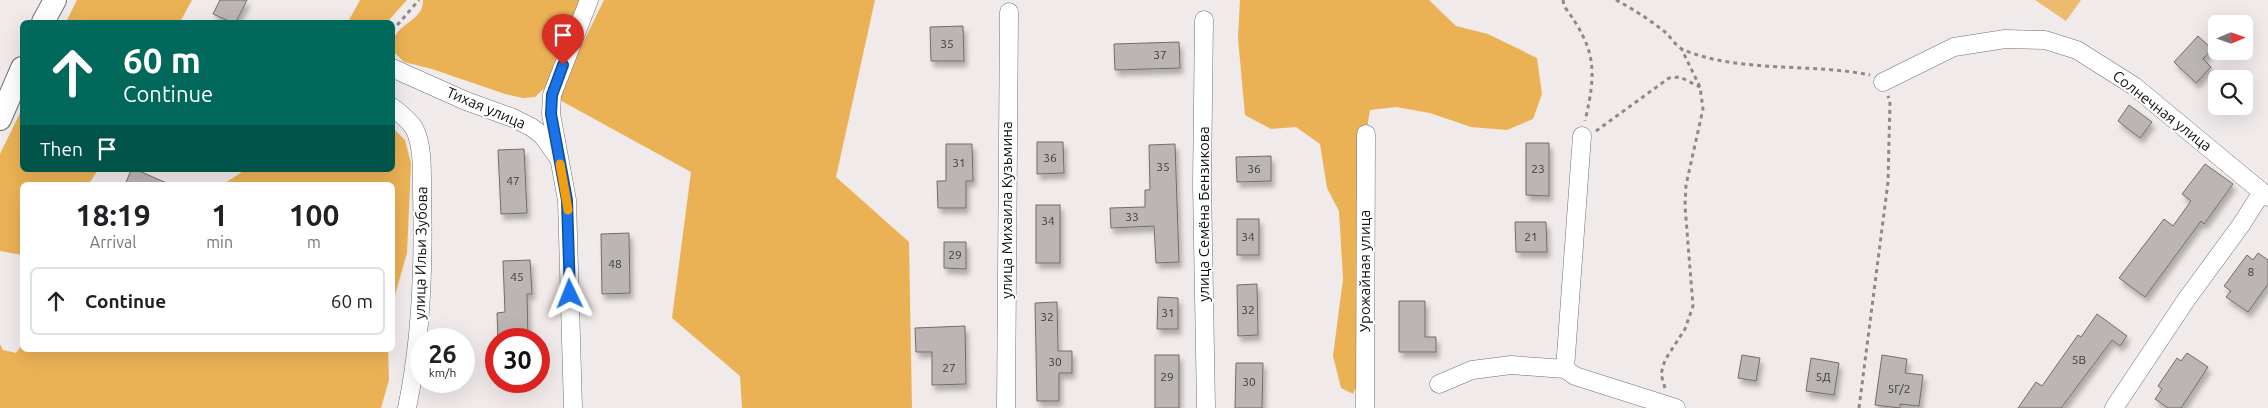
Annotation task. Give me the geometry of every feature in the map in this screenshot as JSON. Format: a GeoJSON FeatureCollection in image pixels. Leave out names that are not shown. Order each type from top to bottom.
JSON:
{"type":"FeatureCollection","features":[{"type":"Feature","properties":{"kind":"main road"},"geometry":{"type":"LineString","coordinates":[[44,20],[55,0]]}},
{"type":"Feature","properties":{"kind":"main road"},"geometry":{"type":"LineString","coordinates":[[0,120],[20,73]]}},
{"type":"Feature","properties":{"kind":"street"},"geometry":{"type":"LineString","coordinates":[[558,158],[551,114],[552,95],[589,0]]}},
{"type":"Feature","properties":{"kind":"street","name":"улица Михаила Кузьмина"},"geometry":{"type":"LineString","coordinates":[[1006,408],[1009,12]]}},
{"type":"Feature","properties":{"kind":"street","name":"улица Семёна Бензикова"},"geometry":{"type":"LineString","coordinates":[[1204,20],[1202,184],[1206,408]]}},
{"type":"Feature","properties":{"kind":"street","name":"Солнечная улица"},"geometry":{"type":"LineString","coordinates":[[1882,82],[1954,47],[2005,39],[2045,40],[2077,50],[2134,86],[2265,195],[2186,300],[2114,408]]}},
{"type":"Feature","properties":{"kind":"street","name":"Тихая улица"},"geometry":{"type":"LineString","coordinates":[[395,69],[531,127],[542,135],[558,158],[567,200],[573,408]]}},
{"type":"Feature","properties":{"kind":"street","name":"улица Ильи Зубова"},"geometry":{"type":"LineString","coordinates":[[395,109],[402,114],[414,130],[422,162],[423,226],[420,317],[414,376],[407,408]]}},
{"type":"Feature","properties":{"kind":"street","name":"Урожайная улица"},"geometry":{"type":"LineString","coordinates":[[1365,408],[1366,134]]}},
{"type":"Feature","properties":{"kind":"street"},"geometry":{"type":"LineString","coordinates":[[1566,369],[1582,136]]}},
{"type":"Feature","properties":{"kind":"street"},"geometry":{"type":"LineString","coordinates":[[1439,384],[1472,370],[1511,365],[1566,369],[1575,376],[1676,408]]}},
{"type":"Feature","properties":{"kind":"path"},"geometry":{"type":"LineString","coordinates":[[395,28],[419,0]]}},
{"type":"Feature","properties":{"kind":"path"},"geometry":{"type":"LineString","coordinates":[[1563,0],[1564,6],[1587,44],[1593,63],[1592,92],[1582,136]]}},
{"type":"Feature","properties":{"kind":"path"},"geometry":{"type":"LineString","coordinates":[[1616,0],[1666,33],[1682,49],[1700,87],[1703,109],[1685,192],[1693,306],[1685,329],[1664,360],[1661,374],[1663,383],[1676,408]]}},
{"type":"Feature","properties":{"kind":"path"},"geometry":{"type":"LineString","coordinates":[[1682,49],[1729,62],[1836,70],[1870,75],[1882,82],[1890,101],[1888,182],[1859,408]]}},
{"type":"Feature","properties":{"kind":"path"},"geometry":{"type":"LineString","coordinates":[[1582,136],[1599,130],[1669,78],[1680,77],[1700,87]]}},
{"type":"Feature","properties":{"kind":"shaded area"},"geometry":{"type":"Polygon","coordinates":[[[77,0],[192,0],[181,20],[67,20],[77,0]]]}},
{"type":"Feature","properties":{"kind":"shaded area"},"geometry":{"type":"Polygon","coordinates":[[[360,0],[407,0],[389,20],[349,20],[360,0]]]}},
{"type":"Feature","properties":{"kind":"shaded area"},"geometry":{"type":"Polygon","coordinates":[[[423,0],[584,0],[548,85],[535,97],[523,98],[404,62],[395,53],[395,36],[420,12],[423,0]]]}},
{"type":"Feature","properties":{"kind":"shaded area"},"geometry":{"type":"Polygon","coordinates":[[[604,0],[875,0],[836,177],[909,242],[912,408],[742,408],[740,376],[672,318],[691,172],[556,98],[604,0]]]}},
{"type":"Feature","properties":{"kind":"shaded area"},"geometry":{"type":"Polygon","coordinates":[[[1240,0],[1429,0],[1456,26],[1488,34],[1537,58],[1542,94],[1533,119],[1507,130],[1471,127],[1430,113],[1396,107],[1370,110],[1366,134],[1365,367],[1353,394],[1341,388],[1333,356],[1343,279],[1339,211],[1327,188],[1320,144],[1296,127],[1271,129],[1245,115],[1238,38],[1240,0]]]}},
{"type":"Feature","properties":{"kind":"shaded area"},"geometry":{"type":"Polygon","coordinates":[[[2035,0],[2081,0],[2066,21],[2035,0]]]}},
{"type":"Feature","properties":{"kind":"shaded area"},"geometry":{"type":"Polygon","coordinates":[[[20,113],[20,172],[97,172],[90,182],[20,182],[20,255],[0,251],[0,154],[20,113]]]}},
{"type":"Feature","properties":{"kind":"shaded area"},"geometry":{"type":"Polygon","coordinates":[[[395,130],[405,140],[411,163],[407,253],[395,295],[395,182],[227,182],[242,172],[395,172],[395,130]]]}},
{"type":"Feature","properties":{"kind":"shaded area"},"geometry":{"type":"Polygon","coordinates":[[[0,344],[3,350],[16,353],[20,348],[20,352],[388,352],[389,380],[381,408],[0,408],[0,344]]]}},
{"type":"Feature","properties":{"kind":"building"},"geometry":{"type":"Polygon","coordinates":[[[220,0],[247,0],[237,20],[226,20],[213,14],[220,0]]]}},
{"type":"Feature","properties":{"kind":"building"},"geometry":{"type":"Polygon","coordinates":[[[963,26],[964,61],[931,61],[930,27],[963,26]]]}},
{"type":"Feature","properties":{"kind":"building"},"geometry":{"type":"Polygon","coordinates":[[[2198,36],[2208,45],[2208,53],[2203,59],[2211,67],[2196,83],[2174,62],[2198,36]]]}},
{"type":"Feature","properties":{"kind":"building"},"geometry":{"type":"Polygon","coordinates":[[[1179,42],[1180,68],[1115,70],[1114,44],[1179,42]]]}},
{"type":"Feature","properties":{"kind":"building"},"geometry":{"type":"Polygon","coordinates":[[[2129,105],[2152,122],[2140,138],[2118,121],[2129,105]]]}},
{"type":"Feature","properties":{"kind":"building"},"geometry":{"type":"Polygon","coordinates":[[[1037,142],[1063,142],[1064,173],[1037,174],[1037,142]]]}},
{"type":"Feature","properties":{"kind":"building"},"geometry":{"type":"Polygon","coordinates":[[[1526,143],[1549,143],[1549,196],[1526,195],[1526,143]]]}},
{"type":"Feature","properties":{"kind":"building"},"geometry":{"type":"Polygon","coordinates":[[[946,144],[972,144],[973,181],[966,181],[966,208],[938,208],[937,181],[946,181],[946,144]]]}},
{"type":"Feature","properties":{"kind":"building"},"geometry":{"type":"Polygon","coordinates":[[[1175,144],[1179,262],[1156,263],[1154,226],[1111,228],[1110,208],[1145,207],[1145,190],[1150,190],[1149,145],[1175,144]]]}},
{"type":"Feature","properties":{"kind":"building"},"geometry":{"type":"Polygon","coordinates":[[[524,149],[527,213],[501,214],[498,150],[524,149]]]}},
{"type":"Feature","properties":{"kind":"building"},"geometry":{"type":"Polygon","coordinates":[[[1271,156],[1271,181],[1237,182],[1236,157],[1271,156]]]}},
{"type":"Feature","properties":{"kind":"building"},"geometry":{"type":"Polygon","coordinates":[[[2205,164],[2233,184],[2204,224],[2201,221],[2145,297],[2119,278],[2164,219],[2173,226],[2191,201],[2182,194],[2205,164]]]}},
{"type":"Feature","properties":{"kind":"building"},"geometry":{"type":"Polygon","coordinates":[[[130,172],[142,172],[164,182],[126,182],[130,172]]]}},
{"type":"Feature","properties":{"kind":"building"},"geometry":{"type":"Polygon","coordinates":[[[1036,205],[1060,205],[1060,263],[1036,263],[1036,205]]]}},
{"type":"Feature","properties":{"kind":"building"},"geometry":{"type":"Polygon","coordinates":[[[1237,219],[1259,219],[1259,255],[1237,255],[1237,219]]]}},
{"type":"Feature","properties":{"kind":"building"},"geometry":{"type":"Polygon","coordinates":[[[1515,222],[1546,222],[1547,252],[1516,252],[1515,222]]]}},
{"type":"Feature","properties":{"kind":"building"},"geometry":{"type":"Polygon","coordinates":[[[629,233],[630,293],[602,294],[601,234],[629,233]]]}},
{"type":"Feature","properties":{"kind":"building"},"geometry":{"type":"Polygon","coordinates":[[[944,242],[966,242],[966,269],[944,268],[944,242]]]}},
{"type":"Feature","properties":{"kind":"building"},"geometry":{"type":"Polygon","coordinates":[[[2258,253],[2268,260],[2268,284],[2248,312],[2226,297],[2231,291],[2224,286],[2247,255],[2253,260],[2258,253]]]}},
{"type":"Feature","properties":{"kind":"building"},"geometry":{"type":"Polygon","coordinates":[[[530,260],[532,294],[527,294],[528,328],[498,328],[497,313],[505,312],[503,261],[530,260]]]}},
{"type":"Feature","properties":{"kind":"building"},"geometry":{"type":"Polygon","coordinates":[[[1257,284],[1258,335],[1238,336],[1237,285],[1257,284]]]}},
{"type":"Feature","properties":{"kind":"building"},"geometry":{"type":"Polygon","coordinates":[[[1158,297],[1178,298],[1178,329],[1157,329],[1158,297]]]}},
{"type":"Feature","properties":{"kind":"building"},"geometry":{"type":"Polygon","coordinates":[[[1399,301],[1425,301],[1425,337],[1436,337],[1436,352],[1399,352],[1399,301]]]}},
{"type":"Feature","properties":{"kind":"building"},"geometry":{"type":"Polygon","coordinates":[[[1057,302],[1058,351],[1072,351],[1072,373],[1059,373],[1059,401],[1037,401],[1035,303],[1057,302]]]}},
{"type":"Feature","properties":{"kind":"building"},"geometry":{"type":"Polygon","coordinates":[[[2097,314],[2127,336],[2120,346],[2112,340],[2061,408],[2018,408],[2036,382],[2042,386],[2078,335],[2081,337],[2097,314]]]}},
{"type":"Feature","properties":{"kind":"building"},"geometry":{"type":"Polygon","coordinates":[[[965,326],[966,384],[932,385],[932,352],[916,352],[915,328],[965,326]]]}},
{"type":"Feature","properties":{"kind":"building"},"geometry":{"type":"Polygon","coordinates":[[[2187,353],[2208,367],[2181,408],[2168,408],[2155,399],[2162,389],[2158,386],[2177,358],[2181,361],[2187,353]]]}},
{"type":"Feature","properties":{"kind":"building"},"geometry":{"type":"Polygon","coordinates":[[[1155,355],[1179,355],[1179,408],[1155,408],[1155,355]]]}},
{"type":"Feature","properties":{"kind":"building"},"geometry":{"type":"Polygon","coordinates":[[[1742,355],[1760,358],[1756,381],[1738,378],[1742,355]]]}},
{"type":"Feature","properties":{"kind":"building"},"geometry":{"type":"Polygon","coordinates":[[[1882,355],[1907,359],[1905,373],[1923,375],[1919,406],[1900,404],[1900,408],[1875,405],[1882,355]]]}},
{"type":"Feature","properties":{"kind":"building"},"geometry":{"type":"Polygon","coordinates":[[[1811,358],[1839,363],[1834,395],[1806,391],[1811,358]]]}},
{"type":"Feature","properties":{"kind":"building"},"geometry":{"type":"Polygon","coordinates":[[[1236,363],[1263,363],[1262,408],[1235,408],[1236,363]]]}},
{"type":"Feature","properties":{"kind":"slow traffic"},"geometry":{"type":"LineString","coordinates":[[560,164],[568,210]]}},
{"type":"Feature","properties":{"kind":"route"},"geometry":{"type":"LineString","coordinates":[[563,65],[552,95],[551,114],[567,200],[570,294]]}}]}
